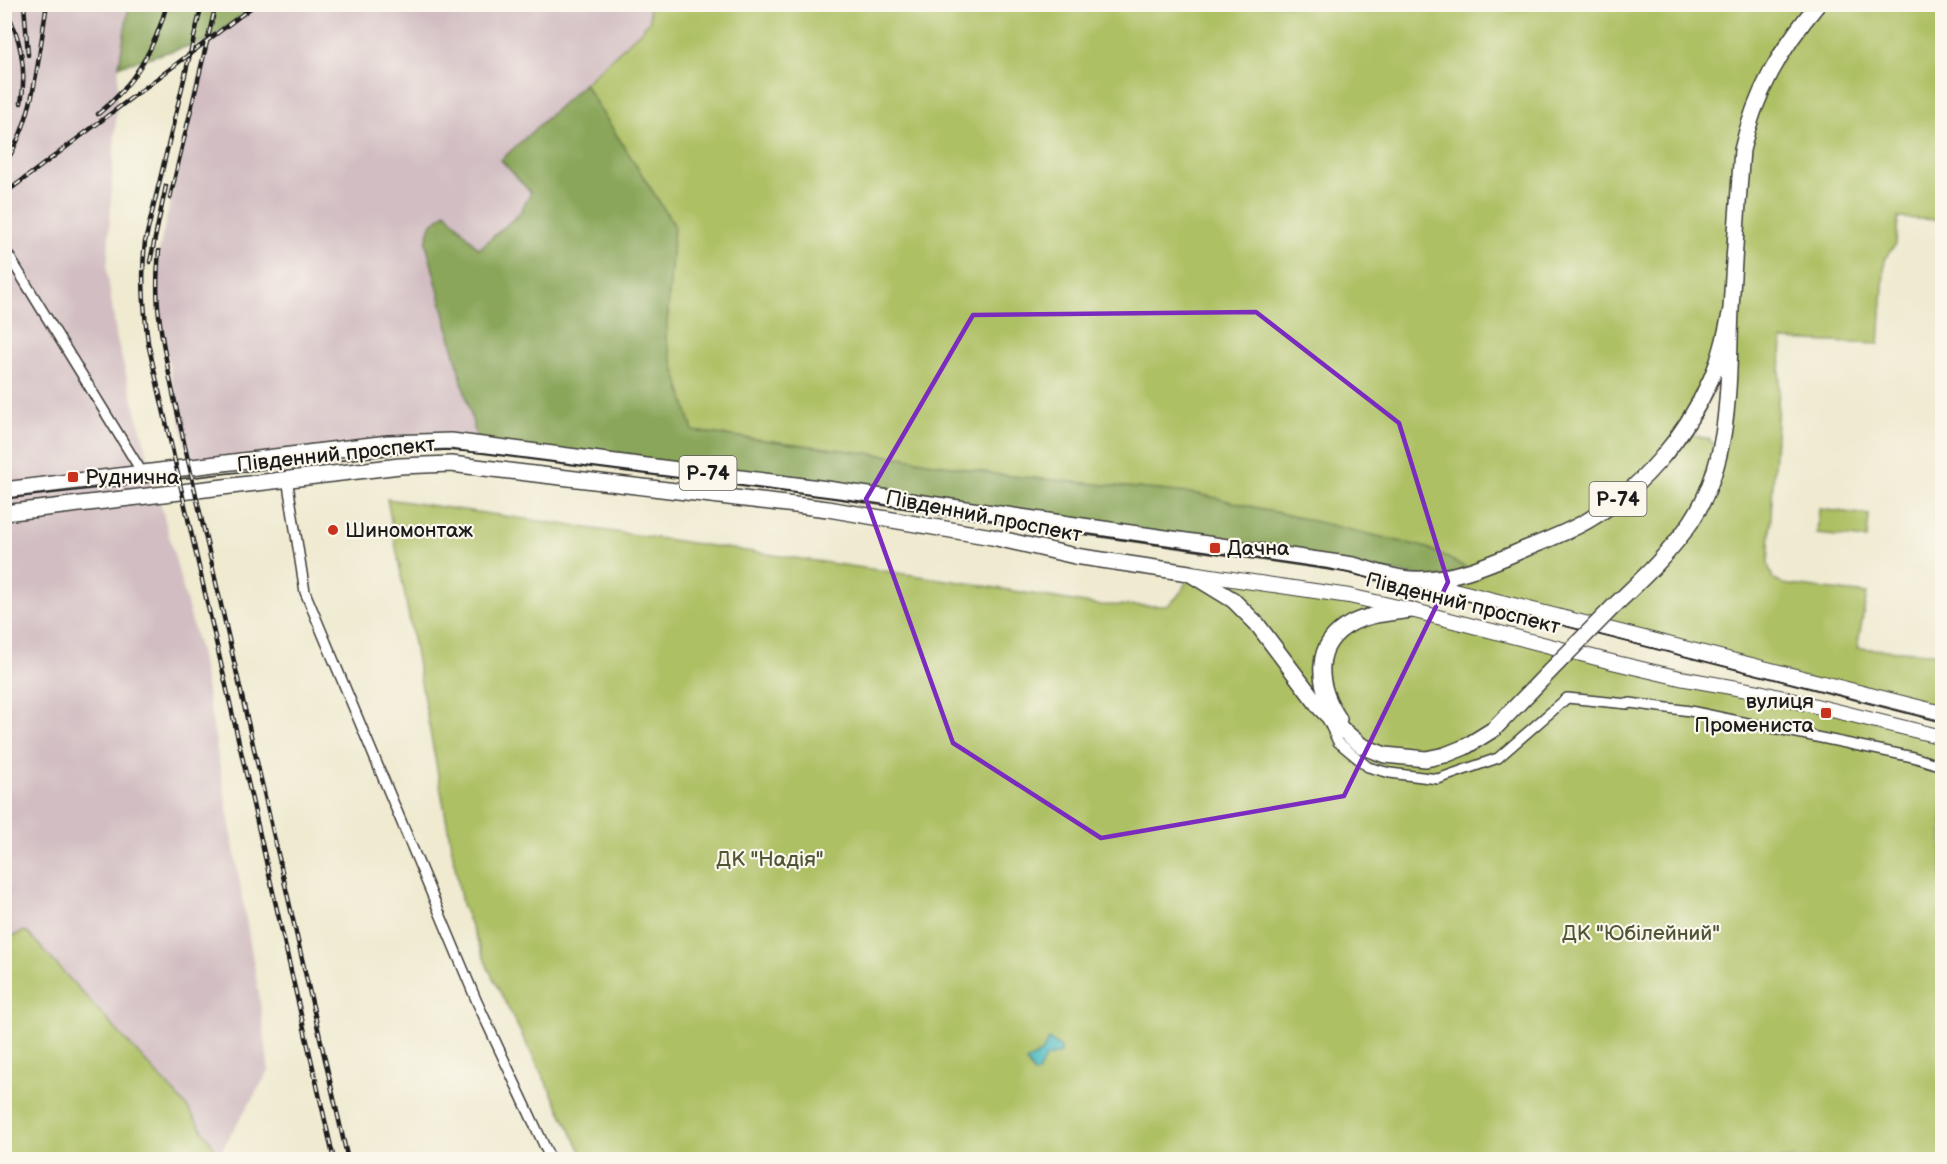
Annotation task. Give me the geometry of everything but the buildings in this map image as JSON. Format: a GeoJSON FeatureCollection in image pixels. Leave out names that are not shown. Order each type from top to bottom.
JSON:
{"type":"FeatureCollection","features":[{"type":"Feature","properties":{"kind":"main road","name":"Р-74"},"geometry":{"type":"LineString","coordinates":[[1189,573],[1233,600],[1257,624],[1321,709],[1343,732],[1362,746],[1377,753],[1416,759],[1435,758],[1456,752],[1476,742],[1494,729],[1679,538],[1692,521],[1715,474],[1721,452],[1728,387],[1742,150],[1749,118],[1765,83],[1788,44],[1818,4]]}},
{"type":"Feature","properties":{"kind":"main road","name":"Р-74"},"geometry":{"type":"LineString","coordinates":[[1409,579],[1452,575],[1500,560],[1589,520],[1631,489],[1664,453],[1687,423],[1700,401],[1712,377],[1725,339],[1731,309]]}},
{"type":"Feature","properties":{"kind":"main road","name":"Південний проспект"},"geometry":{"type":"LineString","coordinates":[[4,490],[388,443],[451,441],[827,489],[1353,565],[1942,713]]}},
{"type":"Feature","properties":{"kind":"main road","name":"Південний проспект"},"geometry":{"type":"LineString","coordinates":[[4,513],[421,464],[491,467],[828,508],[992,537],[1075,556],[1349,596],[1624,665],[1680,678],[1771,694],[1942,737]]}},
{"type":"Feature","properties":{"kind":"main road"},"geometry":{"type":"LineString","coordinates":[[1362,746],[1336,716],[1324,691],[1321,673],[1326,650],[1339,632],[1352,623],[1374,616],[1411,610]]}},
{"type":"Feature","properties":{"kind":"street"},"geometry":{"type":"LineString","coordinates":[[4,248],[143,474]]}},
{"type":"Feature","properties":{"kind":"street"},"geometry":{"type":"LineString","coordinates":[[287,478],[304,591],[477,1002],[551,1160]]}},
{"type":"Feature","properties":{"kind":"street"},"geometry":{"type":"LineString","coordinates":[[1321,709],[1338,742],[1368,767],[1390,773],[1438,779],[1498,758],[1567,698],[1690,711],[1913,757],[1942,766]]}},
{"type":"Feature","properties":{"kind":"highlighted area"},"geometry":{"type":"Polygon","coordinates":[[[1256,312],[1399,423],[1448,582],[1344,796],[1101,838],[953,743],[866,499],[973,315],[1256,312]]]}},
{"type":"Feature","properties":{"kind":"shaded area"},"geometry":{"type":"Polygon","coordinates":[[[5,5],[129,5],[119,66],[107,271],[117,340],[201,656],[260,1001],[269,1071],[219,1154],[187,1107],[26,931],[5,939],[5,5]]]}},
{"type":"Feature","properties":{"kind":"shaded area"},"geometry":{"type":"Polygon","coordinates":[[[256,5],[649,5],[650,20],[640,32],[502,160],[531,193],[519,214],[479,249],[446,212],[426,243],[478,443],[451,441],[190,468],[159,315],[157,282],[159,250],[207,41],[256,5]]]}},
{"type":"Feature","properties":{"kind":"green space"},"geometry":{"type":"Polygon","coordinates":[[[129,4],[256,5],[207,41],[119,66],[129,4]]]}},
{"type":"Feature","properties":{"kind":"green space"},"geometry":{"type":"Polygon","coordinates":[[[649,5],[1942,5],[1942,220],[1898,218],[1896,244],[1885,258],[1879,344],[1782,340],[1768,564],[1773,579],[1782,584],[1867,594],[1857,648],[1942,654],[1942,713],[1409,579],[1470,570],[1427,548],[1199,494],[1001,475],[905,458],[692,431],[666,339],[674,225],[584,84],[650,20],[649,5]],[[1725,339],[1680,432],[1709,439],[1720,452],[1725,339]]]}},
{"type":"Feature","properties":{"kind":"green space"},"geometry":{"type":"Polygon","coordinates":[[[584,84],[674,225],[666,339],[693,431],[905,458],[1001,475],[1199,494],[1428,548],[1471,570],[1434,578],[478,443],[426,243],[431,225],[446,212],[479,249],[519,214],[531,193],[501,160],[584,84]]]}},
{"type":"Feature","properties":{"kind":"green space"},"geometry":{"type":"Polygon","coordinates":[[[387,499],[967,583],[1097,605],[1167,606],[1181,591],[1189,573],[1233,599],[1235,579],[1349,596],[1942,737],[1942,1159],[585,1159],[489,970],[462,904],[387,499]]]}},
{"type":"Feature","properties":{"kind":"green space"},"geometry":{"type":"Polygon","coordinates":[[[1819,509],[1869,515],[1867,539],[1817,534],[1819,509]]]}},
{"type":"Feature","properties":{"kind":"green space"},"geometry":{"type":"Polygon","coordinates":[[[26,931],[187,1107],[221,1159],[5,1159],[5,939],[26,931]]]}},
{"type":"Feature","properties":{"kind":"water"},"geometry":{"type":"Polygon","coordinates":[[[1049,1039],[1061,1048],[1061,1053],[1045,1058],[1038,1073],[1034,1073],[1026,1062],[1042,1052],[1049,1039]]]}},
{"type":"Feature","properties":{"kind":"tram line"},"geometry":{"type":"LineString","coordinates":[[4,499],[405,453],[446,450],[485,453],[860,501],[1330,569],[1435,593],[1942,722]]}},
{"type":"Feature","properties":{"kind":"railway"},"geometry":{"type":"LineString","coordinates":[[24,4],[28,55]]}},
{"type":"Feature","properties":{"kind":"railway"},"geometry":{"type":"LineString","coordinates":[[4,165],[23,128],[29,108],[47,4]]}},
{"type":"Feature","properties":{"kind":"railway"},"geometry":{"type":"LineString","coordinates":[[98,114],[122,91],[142,65],[156,36],[167,4]]}},
{"type":"Feature","properties":{"kind":"railway"},"geometry":{"type":"LineString","coordinates":[[202,4],[145,242],[143,268],[145,318],[148,343],[334,1160]]}},
{"type":"Feature","properties":{"kind":"railway"},"geometry":{"type":"LineString","coordinates":[[170,198],[216,4]]}},
{"type":"Feature","properties":{"kind":"railway"},"geometry":{"type":"LineString","coordinates":[[4,194],[256,4]]}},
{"type":"Feature","properties":{"kind":"railway"},"geometry":{"type":"LineString","coordinates":[[4,7],[15,30],[21,54],[23,66],[21,103]]}},
{"type":"Feature","properties":{"kind":"railway"},"geometry":{"type":"LineString","coordinates":[[150,262],[166,186]]}},
{"type":"Feature","properties":{"kind":"railway"},"geometry":{"type":"LineString","coordinates":[[159,251],[157,299],[167,365],[348,1160]]}},
{"type":"Feature","properties":{"kind":"place","name":"Руднична"},"geometry":{"type":"Point","coordinates":[73,477]}},
{"type":"Feature","properties":{"kind":"place","name":"Шиномонтаж"},"geometry":{"type":"Point","coordinates":[333,530]}},
{"type":"Feature","properties":{"kind":"place","name":"Дачна"},"geometry":{"type":"Point","coordinates":[1215,548]}},
{"type":"Feature","properties":{"kind":"place","name":"вулиця Промениста"},"geometry":{"type":"Point","coordinates":[1826,713]}},
{"type":"Feature","properties":{"kind":"park label","name":"ДК \"Надія\""},"geometry":{"type":"Point","coordinates":[770,859]}},
{"type":"Feature","properties":{"kind":"park label","name":"ДК \"Юбілейний\""},"geometry":{"type":"Point","coordinates":[1641,933]}}]}
